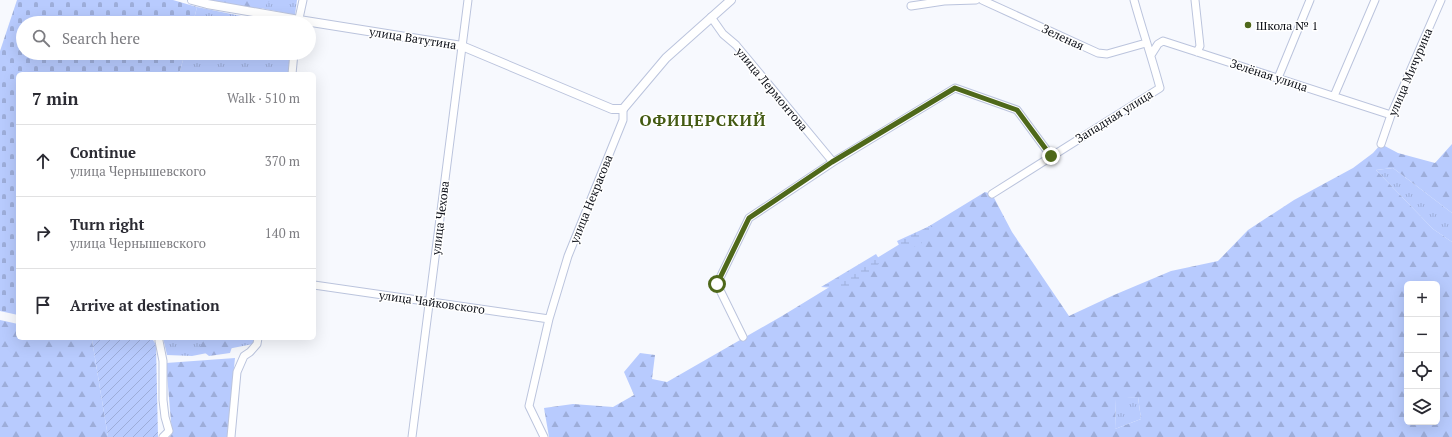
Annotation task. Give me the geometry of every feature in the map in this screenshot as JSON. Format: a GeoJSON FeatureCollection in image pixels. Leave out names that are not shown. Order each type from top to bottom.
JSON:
{"type":"FeatureCollection","features":[{"type":"Feature","properties":{"kind":"street","name":"улица Ватутина"},"geometry":{"type":"LineString","coordinates":[[192,0],[268,16]]}},
{"type":"Feature","properties":{"kind":"street"},"geometry":{"type":"LineString","coordinates":[[300,16],[303,0]]}},
{"type":"Feature","properties":{"kind":"street","name":"улица Чехова"},"geometry":{"type":"LineString","coordinates":[[412,437],[468,0]]}},
{"type":"Feature","properties":{"kind":"street"},"geometry":{"type":"LineString","coordinates":[[623,109],[666,58],[731,0]]}},
{"type":"Feature","properties":{"kind":"street"},"geometry":{"type":"LineString","coordinates":[[911,6],[944,1],[976,0]]}},
{"type":"Feature","properties":{"kind":"street","name":"Зеленая"},"geometry":{"type":"LineString","coordinates":[[982,0],[1098,53],[1108,54],[1146,43]]}},
{"type":"Feature","properties":{"kind":"street","name":"Западная улица"},"geometry":{"type":"LineString","coordinates":[[992,194],[1160,88],[1134,0]]}},
{"type":"Feature","properties":{"kind":"street"},"geometry":{"type":"LineString","coordinates":[[1195,0],[1200,46],[1197,52]]}},
{"type":"Feature","properties":{"kind":"street"},"geometry":{"type":"LineString","coordinates":[[1278,78],[1310,0]]}},
{"type":"Feature","properties":{"kind":"street"},"geometry":{"type":"LineString","coordinates":[[1334,96],[1375,0]]}},
{"type":"Feature","properties":{"kind":"street","name":"улица Мичурина"},"geometry":{"type":"LineString","coordinates":[[1381,144],[1391,115],[1441,0]]}},
{"type":"Feature","properties":{"kind":"street","name":"улица Лермонтова"},"geometry":{"type":"LineString","coordinates":[[711,18],[724,34],[736,45],[832,162]]}},
{"type":"Feature","properties":{"kind":"street","name":"улица Ватутина"},"geometry":{"type":"LineString","coordinates":[[316,25],[462,46],[612,109],[623,109]]}},
{"type":"Feature","properties":{"kind":"street","name":"Зелёная улица"},"geometry":{"type":"LineString","coordinates":[[1151,55],[1158,44],[1162,42],[1391,115]]}},
{"type":"Feature","properties":{"kind":"street"},"geometry":{"type":"LineString","coordinates":[[292,72],[293,60]]}},
{"type":"Feature","properties":{"kind":"street"},"geometry":{"type":"LineString","coordinates":[[744,337],[717,284],[749,218],[832,162],[955,88],[1017,110],[1051,156]]}},
{"type":"Feature","properties":{"kind":"street","name":"улица Некрасова"},"geometry":{"type":"LineString","coordinates":[[544,437],[529,406],[549,319],[568,256],[623,120],[623,109]]}},
{"type":"Feature","properties":{"kind":"street","name":"улица Чайковского"},"geometry":{"type":"LineString","coordinates":[[316,285],[549,319]]}},
{"type":"Feature","properties":{"kind":"street"},"geometry":{"type":"LineString","coordinates":[[231,437],[237,372],[244,356],[257,344],[258,340]]}},
{"type":"Feature","properties":{"kind":"street"},"geometry":{"type":"LineString","coordinates":[[159,341],[164,361],[162,400],[164,417],[169,431],[163,437]]}},
{"type":"Feature","properties":{"kind":"green space"},"geometry":{"type":"Polygon","coordinates":[[[17,0],[173,0],[197,7],[195,16],[16,16],[16,60],[183,60],[180,72],[16,72],[16,315],[0,311],[0,51],[17,0]]]}},
{"type":"Feature","properties":{"kind":"green space"},"geometry":{"type":"Polygon","coordinates":[[[205,0],[271,0],[261,9],[205,0]]]}},
{"type":"Feature","properties":{"kind":"green space"},"geometry":{"type":"Polygon","coordinates":[[[220,0],[297,0],[295,15],[220,0]]]}},
{"type":"Feature","properties":{"kind":"green space"},"geometry":{"type":"Polygon","coordinates":[[[197,7],[241,16],[195,16],[197,7]]]}},
{"type":"Feature","properties":{"kind":"green space"},"geometry":{"type":"Polygon","coordinates":[[[183,60],[289,60],[288,72],[180,72],[183,60]]]}},
{"type":"Feature","properties":{"kind":"green space"},"geometry":{"type":"Polygon","coordinates":[[[1381,144],[1398,153],[1435,163],[1452,144],[1452,213],[1393,168],[1376,170],[1433,229],[1452,242],[1452,437],[549,437],[544,408],[573,404],[613,407],[634,395],[624,372],[640,353],[655,355],[652,379],[667,382],[782,316],[985,192],[992,194],[1012,232],[1069,316],[1171,271],[1218,261],[1248,230],[1294,200],[1353,168],[1373,153],[1381,144]],[[1138,397],[1116,399],[1115,429],[1141,419],[1138,397]]]}},
{"type":"Feature","properties":{"kind":"green space"},"geometry":{"type":"Polygon","coordinates":[[[1393,168],[1452,213],[1452,242],[1433,229],[1376,170],[1393,168]]]}},
{"type":"Feature","properties":{"kind":"green space"},"geometry":{"type":"Polygon","coordinates":[[[932,225],[921,244],[902,251],[897,241],[932,225]]]}},
{"type":"Feature","properties":{"kind":"green space"},"geometry":{"type":"Polygon","coordinates":[[[876,254],[881,262],[850,289],[821,287],[876,254]]]}},
{"type":"Feature","properties":{"kind":"green space"},"geometry":{"type":"Polygon","coordinates":[[[0,320],[16,324],[16,340],[92,340],[108,437],[0,437],[0,320]]]}},
{"type":"Feature","properties":{"kind":"green space"},"geometry":{"type":"Polygon","coordinates":[[[92,340],[153,340],[156,345],[158,437],[108,437],[92,340]]]}},
{"type":"Feature","properties":{"kind":"green space"},"geometry":{"type":"Polygon","coordinates":[[[163,340],[254,340],[253,344],[192,356],[167,355],[163,340]]]}},
{"type":"Feature","properties":{"kind":"green space"},"geometry":{"type":"Polygon","coordinates":[[[204,340],[234,341],[230,353],[209,356],[199,348],[204,340]]]}},
{"type":"Feature","properties":{"kind":"green space"},"geometry":{"type":"Polygon","coordinates":[[[235,358],[227,437],[170,437],[172,433],[166,363],[235,358]]]}},
{"type":"Feature","properties":{"kind":"green space"},"geometry":{"type":"Polygon","coordinates":[[[1138,397],[1141,419],[1115,429],[1116,398],[1138,397]]]}},
{"type":"Feature","properties":{"kind":"place","name":"Школа № 1"},"geometry":{"type":"Point","coordinates":[1248,25]}},
{"type":"Feature","properties":{"kind":"district","name":"ОФИЦЕРСКИЙ"},"geometry":{"type":"Point","coordinates":[703,120]}},
{"type":"Feature","properties":{"kind":"route"},"geometry":{"type":"LineString","coordinates":[[717,284],[749,218],[832,162],[955,88],[1017,110],[1051,156]]}}]}
